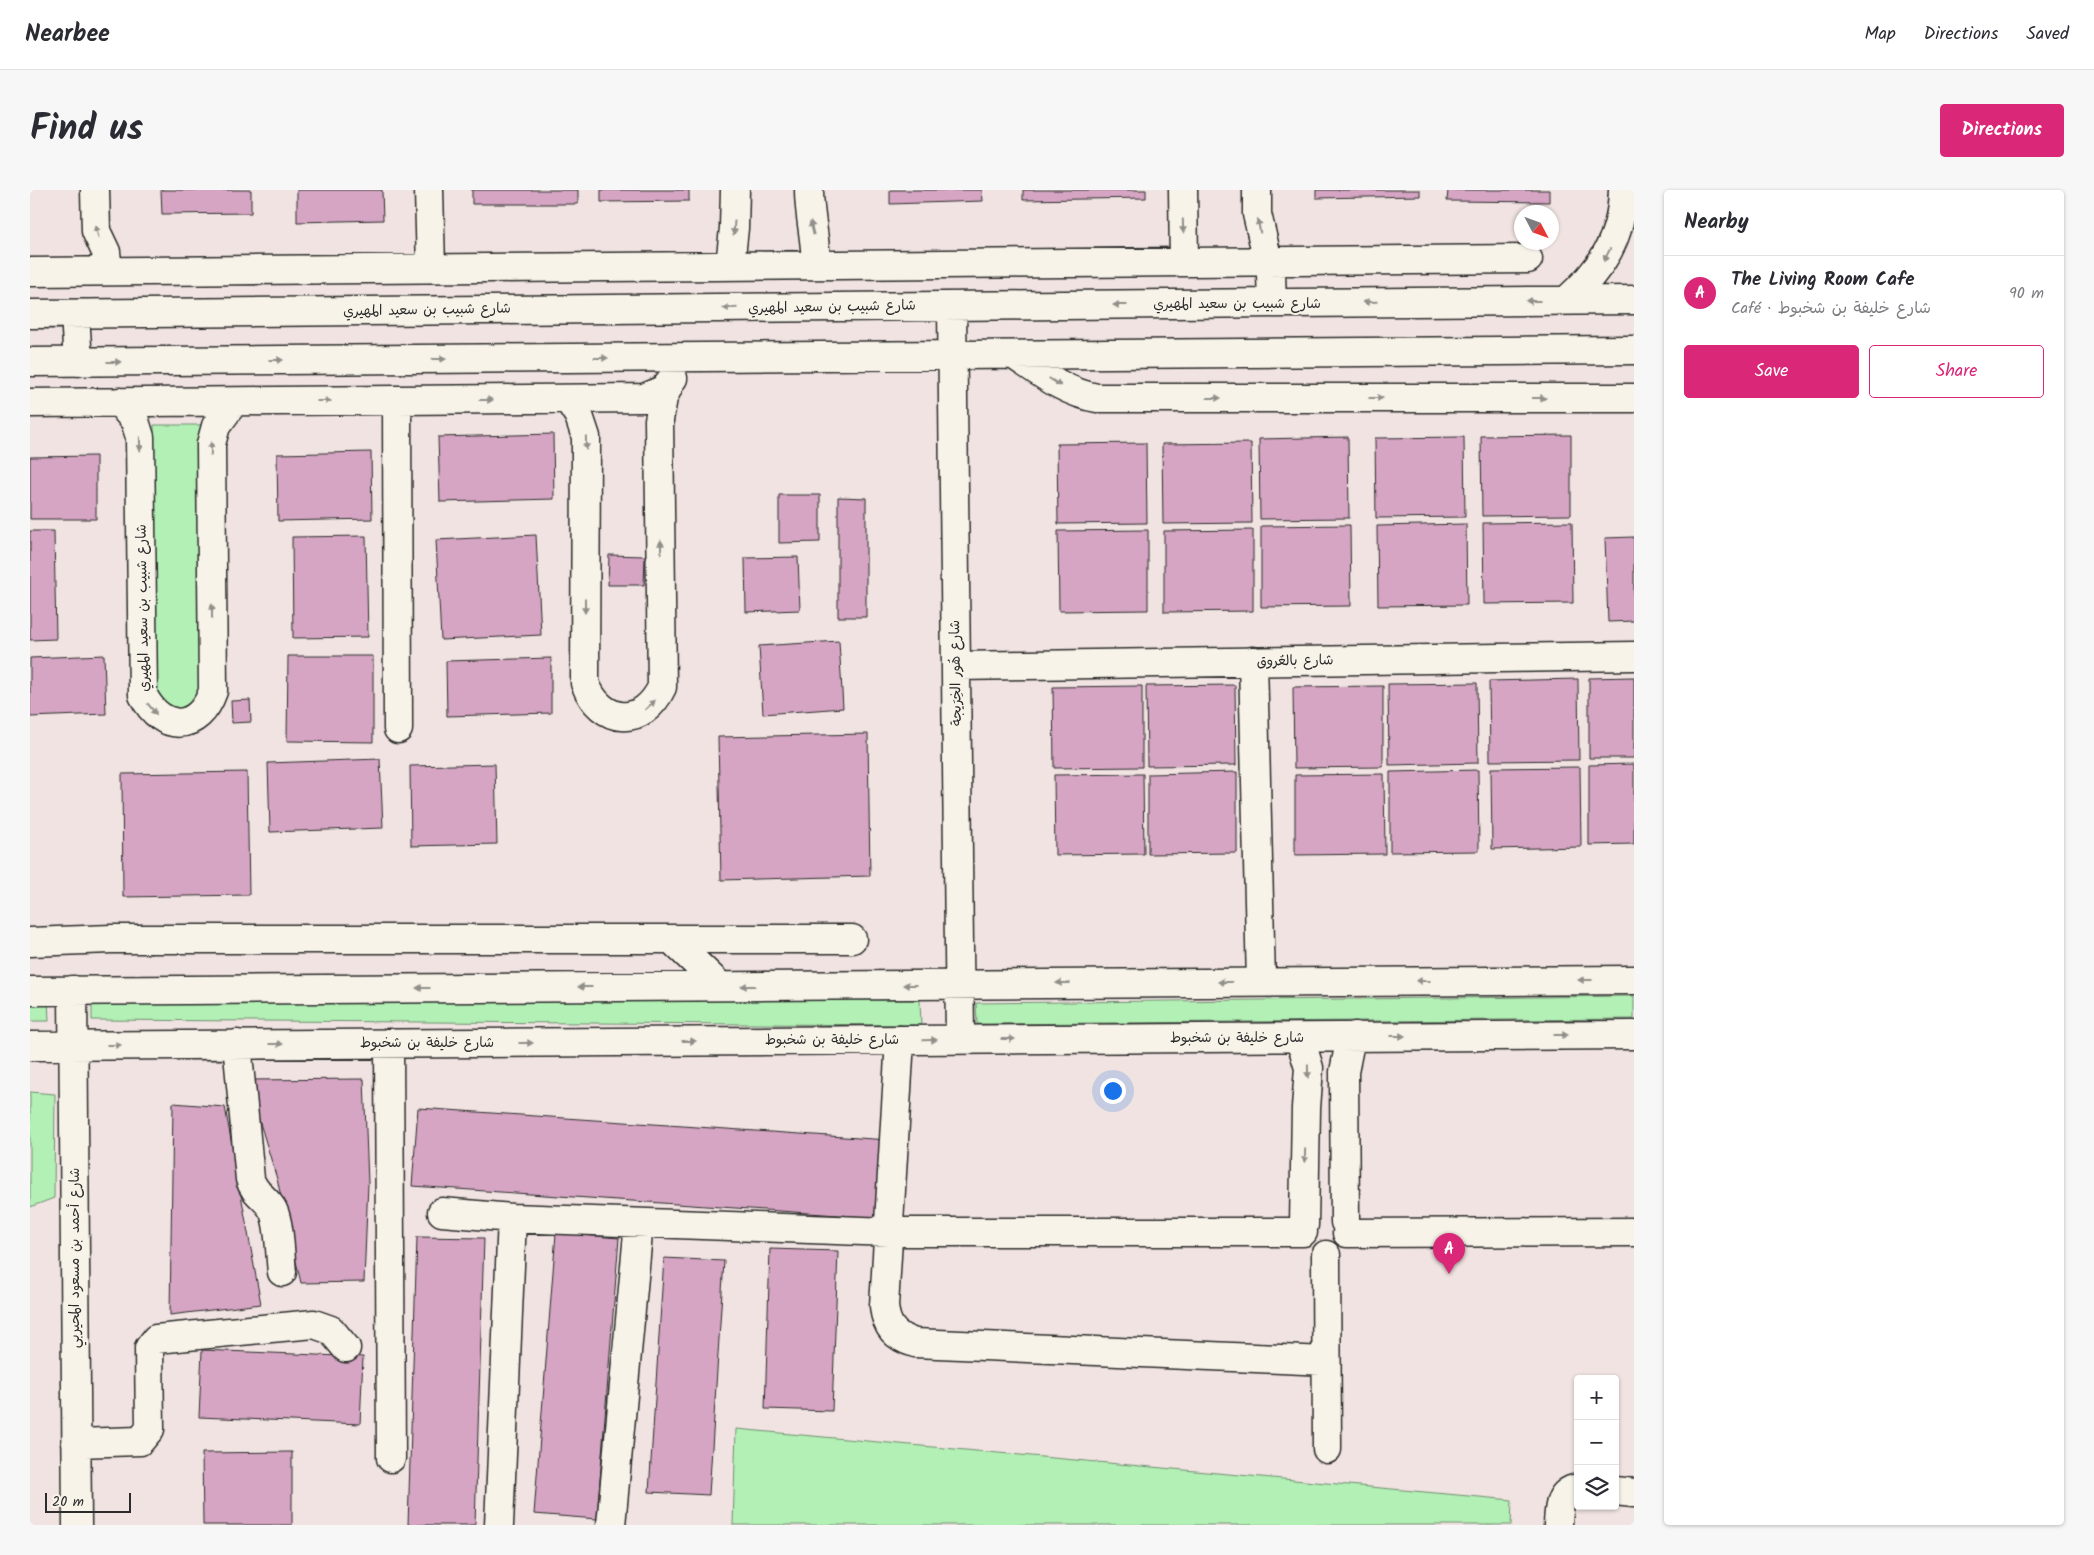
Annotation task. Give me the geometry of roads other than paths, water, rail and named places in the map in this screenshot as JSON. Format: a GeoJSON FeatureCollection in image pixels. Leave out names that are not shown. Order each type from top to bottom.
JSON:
{"type":"FeatureCollection","features":[{"type":"Feature","properties":{"kind":"street"},"geometry":{"type":"LineString","coordinates":[[95,190],[96,231],[106,252],[108,271]]}},
{"type":"Feature","properties":{"kind":"street"},"geometry":{"type":"LineString","coordinates":[[429,190],[431,268]]}},
{"type":"Feature","properties":{"kind":"street"},"geometry":{"type":"LineString","coordinates":[[730,266],[735,190]]}},
{"type":"Feature","properties":{"kind":"street"},"geometry":{"type":"LineString","coordinates":[[809,190],[810,218],[815,239],[816,265]]}},
{"type":"Feature","properties":{"kind":"street"},"geometry":{"type":"LineString","coordinates":[[1183,190],[1184,262]]}},
{"type":"Feature","properties":{"kind":"street"},"geometry":{"type":"LineString","coordinates":[[1257,190],[1260,230],[1268,261],[1272,303]]}},
{"type":"Feature","properties":{"kind":"street"},"geometry":{"type":"LineString","coordinates":[[1623,199],[1634,237]]}},
{"type":"Feature","properties":{"kind":"street"},"geometry":{"type":"LineString","coordinates":[[1567,300],[1588,282],[1604,260],[1616,236],[1623,199]]}},
{"type":"Feature","properties":{"kind":"street"},"geometry":{"type":"LineString","coordinates":[[30,272],[1528,259]]}},
{"type":"Feature","properties":{"kind":"street"},"geometry":{"type":"LineString","coordinates":[[606,267],[608,309]]}},
{"type":"Feature","properties":{"kind":"street","name":"شارع شبيب بن سعيد المهيري"},"geometry":{"type":"LineString","coordinates":[[30,314],[1634,300]]}},
{"type":"Feature","properties":{"kind":"street","name":"شارع هُور الخِرَيجة"},"geometry":{"type":"LineString","coordinates":[[952,306],[960,1040]]}},
{"type":"Feature","properties":{"kind":"street"},"geometry":{"type":"LineString","coordinates":[[75,314],[78,362]]}},
{"type":"Feature","properties":{"kind":"street"},"geometry":{"type":"LineString","coordinates":[[30,362],[1634,350]]}},
{"type":"Feature","properties":{"kind":"street"},"geometry":{"type":"LineString","coordinates":[[1014,355],[1056,384],[1082,396],[1097,398],[1634,398]]}},
{"type":"Feature","properties":{"kind":"street"},"geometry":{"type":"LineString","coordinates":[[30,403],[644,398],[663,390],[688,358]]}},
{"type":"Feature","properties":{"kind":"street"},"geometry":{"type":"LineString","coordinates":[[568,399],[579,416],[586,437],[584,683],[590,697],[600,709],[614,715],[629,716],[644,711],[655,701],[662,687],[659,420],[663,398],[671,381]]}},
{"type":"Feature","properties":{"kind":"street"},"geometry":{"type":"LineString","coordinates":[[397,400],[398,729]]}},
{"type":"Feature","properties":{"kind":"street","name":"شارع شبيب بن سعيد المهيري"},"geometry":{"type":"LineString","coordinates":[[119,402],[135,420],[140,438],[143,695],[150,710],[163,720],[180,723],[195,718],[208,706],[213,691],[211,444],[216,426],[234,402]]}},
{"type":"Feature","properties":{"kind":"street","name":"شارع بالعُروق"},"geometry":{"type":"LineString","coordinates":[[956,666],[1634,656]]}},
{"type":"Feature","properties":{"kind":"street"},"geometry":{"type":"LineString","coordinates":[[1254,662],[1261,982]]}},
{"type":"Feature","properties":{"kind":"street"},"geometry":{"type":"LineString","coordinates":[[30,942],[112,939],[852,939]]}},
{"type":"Feature","properties":{"kind":"street"},"geometry":{"type":"LineString","coordinates":[[671,939],[720,986]]}},
{"type":"Feature","properties":{"kind":"street"},"geometry":{"type":"LineString","coordinates":[[30,990],[1634,980]]}},
{"type":"Feature","properties":{"kind":"street","name":"شارع أحمد بن مسعود المحيربي"},"geometry":{"type":"LineString","coordinates":[[73,990],[77,1525]]}},
{"type":"Feature","properties":{"kind":"street","name":"شارع خليفة بن شخبوط"},"geometry":{"type":"LineString","coordinates":[[30,1046],[1634,1035]]}},
{"type":"Feature","properties":{"kind":"street"},"geometry":{"type":"LineString","coordinates":[[1296,1038],[1303,1048],[1309,1068],[1306,1108],[1303,1229],[1307,1246],[1318,1254],[1326,1255],[1339,1250],[1344,1244],[1346,1227],[1344,1072],[1349,1047],[1355,1036]]}},
{"type":"Feature","properties":{"kind":"street"},"geometry":{"type":"LineString","coordinates":[[900,1040],[886,1319],[892,1330],[902,1339],[909,1341],[1326,1361]]}},
{"type":"Feature","properties":{"kind":"street"},"geometry":{"type":"LineString","coordinates":[[237,1044],[250,1179],[254,1190],[268,1203],[276,1217],[282,1272]]}},
{"type":"Feature","properties":{"kind":"street"},"geometry":{"type":"LineString","coordinates":[[389,1044],[391,1458]]}},
{"type":"Feature","properties":{"kind":"street"},"geometry":{"type":"LineString","coordinates":[[1303,1229],[1312,1214],[1327,1210],[1340,1216],[1346,1227]]}},
{"type":"Feature","properties":{"kind":"street"},"geometry":{"type":"LineString","coordinates":[[442,1212],[512,1218],[889,1232],[1303,1229]]}},
{"type":"Feature","properties":{"kind":"street"},"geometry":{"type":"LineString","coordinates":[[499,1525],[512,1218]]}},
{"type":"Feature","properties":{"kind":"street"},"geometry":{"type":"LineString","coordinates":[[611,1525],[639,1223]]}},
{"type":"Feature","properties":{"kind":"street"},"geometry":{"type":"LineString","coordinates":[[1346,1227],[1634,1232]]}},
{"type":"Feature","properties":{"kind":"street"},"geometry":{"type":"LineString","coordinates":[[1326,1255],[1327,1449]]}},
{"type":"Feature","properties":{"kind":"street"},"geometry":{"type":"LineString","coordinates":[[76,1443],[136,1442],[148,1434],[150,1429],[149,1348],[156,1339],[314,1324],[331,1330],[346,1348]]}},
{"type":"Feature","properties":{"kind":"street"},"geometry":{"type":"LineString","coordinates":[[1558,1525],[1561,1500],[1570,1490],[1574,1489]]}},
{"type":"Feature","properties":{"kind":"street"},"geometry":{"type":"LineString","coordinates":[[1619,1491],[1634,1493]]}},
{"type":"Feature","properties":{"kind":"place","name":"The Living Room Cafe"},"geometry":{"type":"Point","coordinates":[1449,1274]}}]}
